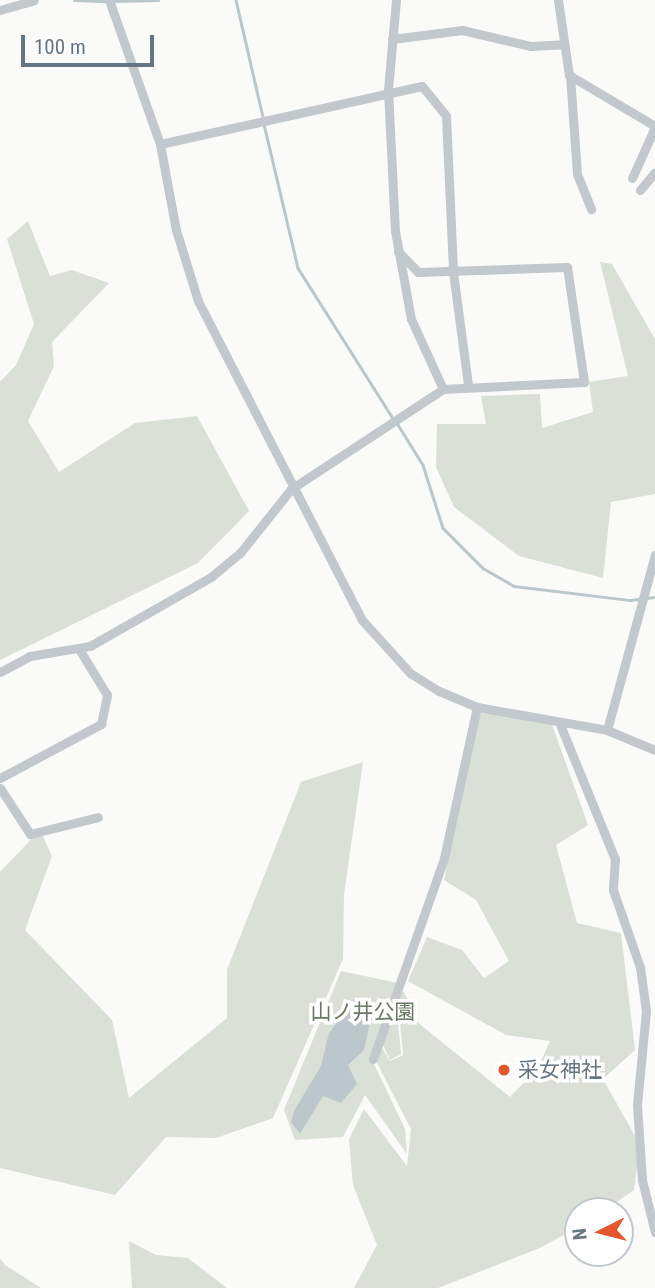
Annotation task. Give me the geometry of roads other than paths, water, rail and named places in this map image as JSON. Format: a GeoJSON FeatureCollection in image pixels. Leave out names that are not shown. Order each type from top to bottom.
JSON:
{"type":"FeatureCollection","features":[{"type":"Feature","properties":{"kind":"street"},"geometry":{"type":"LineString","coordinates":[[0,10],[34,0]]}},
{"type":"Feature","properties":{"kind":"street"},"geometry":{"type":"LineString","coordinates":[[109,0],[160,144],[176,230],[198,301],[291,489],[380,645],[420,679],[477,707],[607,730],[655,750]]}},
{"type":"Feature","properties":{"kind":"street"},"geometry":{"type":"LineString","coordinates":[[396,0],[388,89],[398,251],[411,319],[443,389]]}},
{"type":"Feature","properties":{"kind":"street"},"geometry":{"type":"LineString","coordinates":[[558,0],[570,76],[577,174],[591,209]]}},
{"type":"Feature","properties":{"kind":"street"},"geometry":{"type":"LineString","coordinates":[[392,39],[462,30],[531,46],[564,44]]}},
{"type":"Feature","properties":{"kind":"street"},"geometry":{"type":"LineString","coordinates":[[570,76],[655,126],[632,178]]}},
{"type":"Feature","properties":{"kind":"street"},"geometry":{"type":"LineString","coordinates":[[160,144],[388,89],[422,86],[443,108],[453,272],[468,385]]}},
{"type":"Feature","properties":{"kind":"street"},"geometry":{"type":"LineString","coordinates":[[640,190],[655,172]]}},
{"type":"Feature","properties":{"kind":"street"},"geometry":{"type":"LineString","coordinates":[[0,672],[30,656],[79,649],[228,566],[291,489],[443,389],[468,385],[584,382],[569,268],[418,272],[398,251]]}},
{"type":"Feature","properties":{"kind":"street"},"geometry":{"type":"LineString","coordinates":[[607,730],[655,554]]}},
{"type":"Feature","properties":{"kind":"street"},"geometry":{"type":"LineString","coordinates":[[0,778],[101,724],[108,699],[79,649]]}},
{"type":"Feature","properties":{"kind":"street"},"geometry":{"type":"LineString","coordinates":[[373,1059],[444,858],[477,707]]}},
{"type":"Feature","properties":{"kind":"street"},"geometry":{"type":"LineString","coordinates":[[559,722],[615,859],[614,890],[640,967],[646,1011],[637,1105],[642,1180],[655,1232]]}},
{"type":"Feature","properties":{"kind":"street"},"geometry":{"type":"LineString","coordinates":[[0,788],[30,834],[98,817]]}},
{"type":"Feature","properties":{"kind":"waterway"},"geometry":{"type":"LineString","coordinates":[[74,0],[106,1]]}},
{"type":"Feature","properties":{"kind":"waterway"},"geometry":{"type":"LineString","coordinates":[[112,1],[158,0]]}},
{"type":"Feature","properties":{"kind":"waterway"},"geometry":{"type":"LineString","coordinates":[[236,0],[263,117]]}},
{"type":"Feature","properties":{"kind":"waterway"},"geometry":{"type":"LineString","coordinates":[[264,124],[298,268],[393,418]]}},
{"type":"Feature","properties":{"kind":"waterway"},"geometry":{"type":"LineString","coordinates":[[397,423],[423,465],[443,528],[483,568],[514,586],[630,600],[655,597]]}},
{"type":"Feature","properties":{"kind":"place","name":"采女神社"},"geometry":{"type":"Point","coordinates":[504,1070]}},
{"type":"Feature","properties":{"kind":"park label","name":"山ノ井公園"},"geometry":{"type":"Point","coordinates":[363,1012]}}]}
